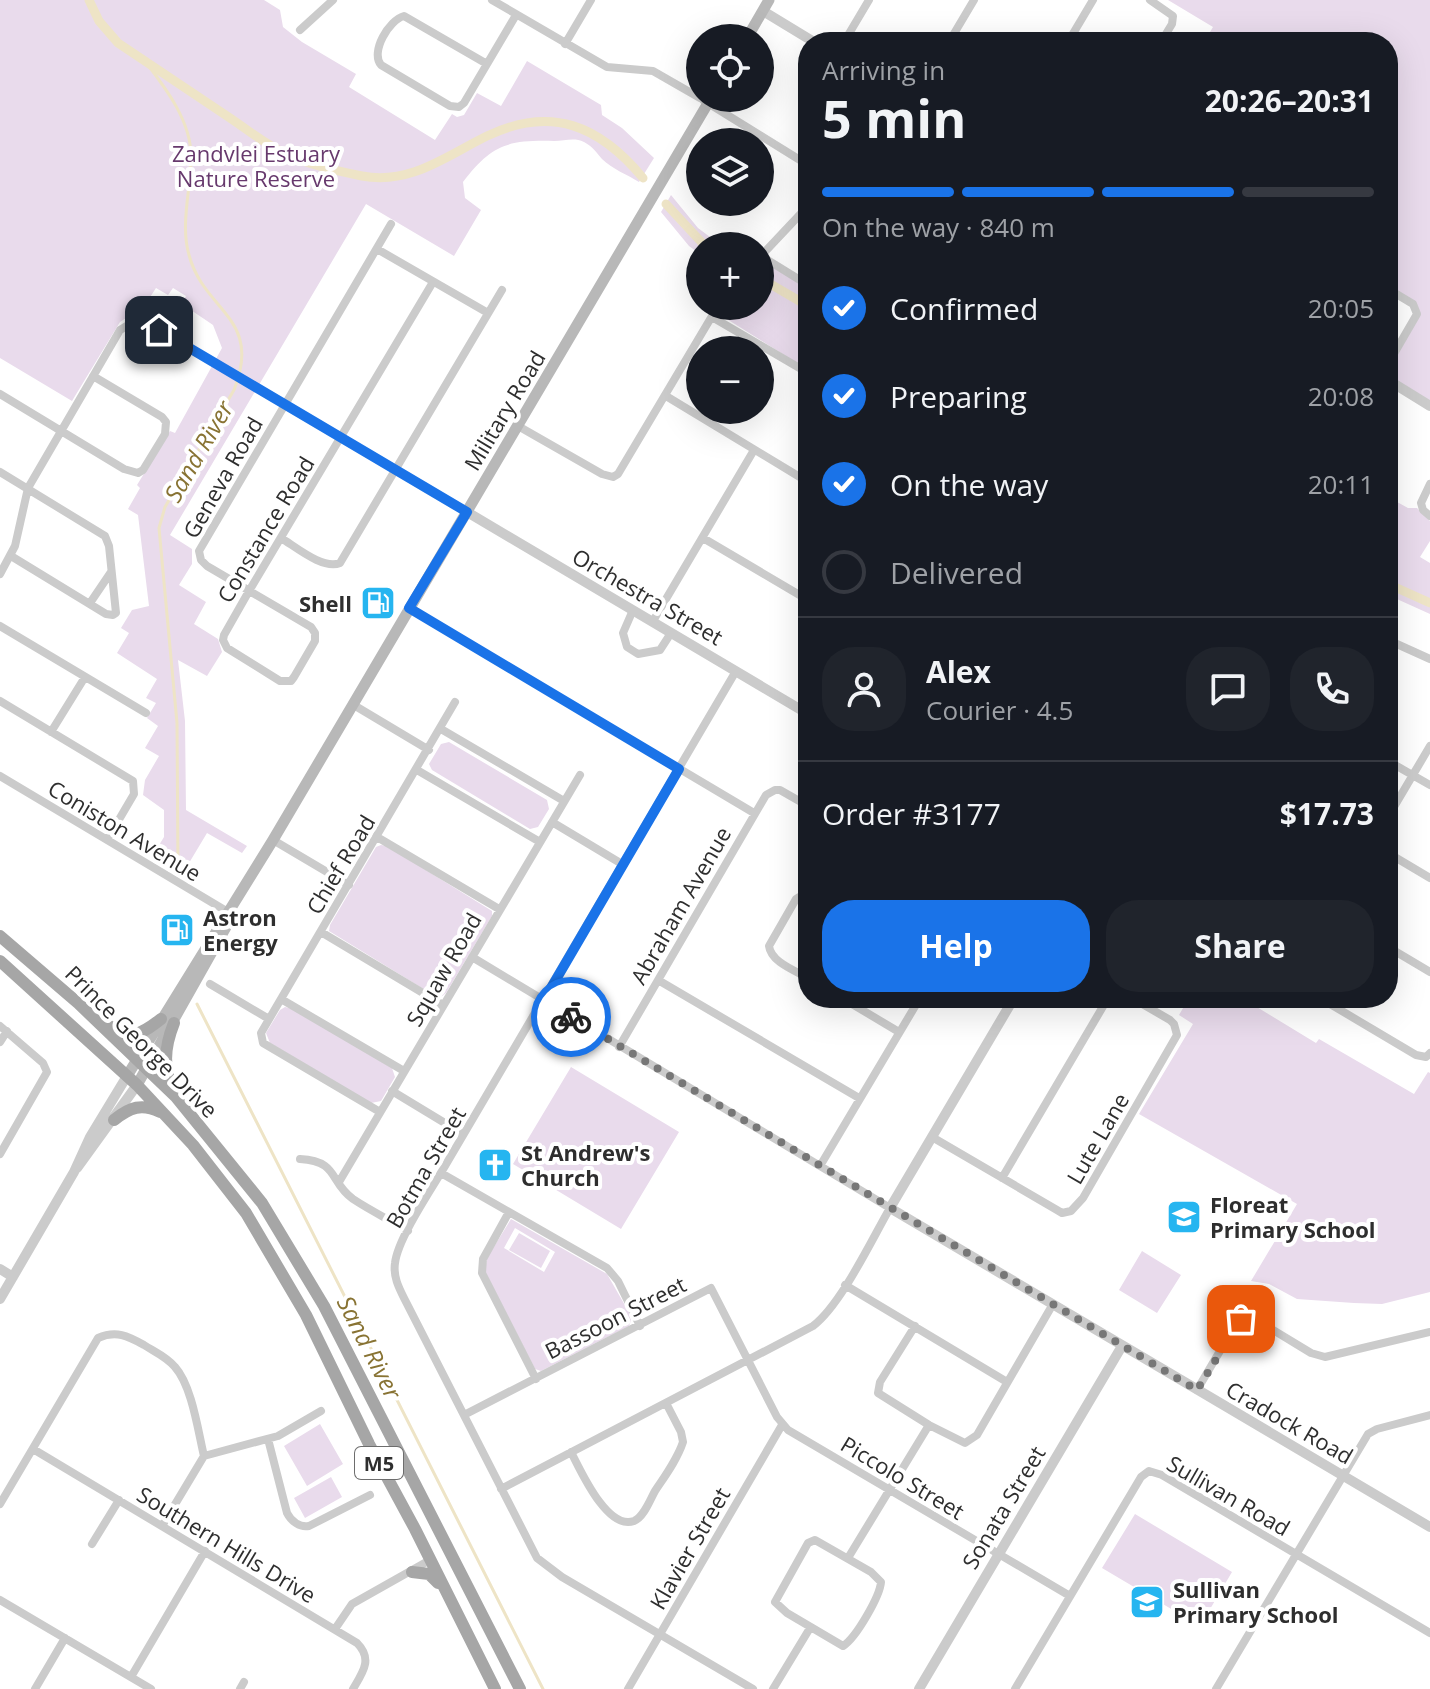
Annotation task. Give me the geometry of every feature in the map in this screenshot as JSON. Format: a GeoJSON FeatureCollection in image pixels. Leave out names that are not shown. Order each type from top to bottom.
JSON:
{"type":"FeatureCollection","features":[{"type":"Feature","properties":{"kind":"main road"},"geometry":{"type":"LineString","coordinates":[[755,24],[766,5]]}},
{"type":"Feature","properties":{"kind":"main road","name":"Military Road"},"geometry":{"type":"LineString","coordinates":[[132,1080],[647,206],[698,112]]}},
{"type":"Feature","properties":{"kind":"main road","name":"Prince George Drive"},"geometry":{"type":"LineString","coordinates":[[0,936],[78,1003],[176,1097],[262,1203],[324,1306],[520,1689]]}},
{"type":"Feature","properties":{"kind":"main road","name":"Prince George Drive"},"geometry":{"type":"LineString","coordinates":[[0,961],[132,1080],[172,1121],[232,1193],[277,1263],[495,1689]]}},
{"type":"Feature","properties":{"kind":"main road"},"geometry":{"type":"LineString","coordinates":[[78,1003],[117,1031],[129,1035],[168,1021],[165,1064],[176,1097]]}},
{"type":"Feature","properties":{"kind":"main road"},"geometry":{"type":"LineString","coordinates":[[114,1120],[139,1106],[155,1110],[172,1121]]}},
{"type":"Feature","properties":{"kind":"main road"},"geometry":{"type":"LineString","coordinates":[[412,1572],[433,1576],[453,1606]]}},
{"type":"Feature","properties":{"kind":"street"},"geometry":{"type":"LineString","coordinates":[[300,30],[333,0]]}},
{"type":"Feature","properties":{"kind":"street"},"geometry":{"type":"LineString","coordinates":[[492,0],[607,67],[653,71],[686,89]]}},
{"type":"Feature","properties":{"kind":"street"},"geometry":{"type":"LineString","coordinates":[[565,44],[591,0]]}},
{"type":"Feature","properties":{"kind":"street"},"geometry":{"type":"LineString","coordinates":[[850,32],[869,0]]}},
{"type":"Feature","properties":{"kind":"street"},"geometry":{"type":"LineString","coordinates":[[955,32],[974,0]]}},
{"type":"Feature","properties":{"kind":"street"},"geometry":{"type":"LineString","coordinates":[[1074,32],[1093,0]]}},
{"type":"Feature","properties":{"kind":"street"},"geometry":{"type":"LineString","coordinates":[[1150,0],[1173,16],[1167,32]]}},
{"type":"Feature","properties":{"kind":"street"},"geometry":{"type":"LineString","coordinates":[[766,5],[801,32]]}},
{"type":"Feature","properties":{"kind":"street"},"geometry":{"type":"LineString","coordinates":[[487,64],[404,16],[394,21],[376,54],[381,65],[456,107],[464,103],[516,15]]}},
{"type":"Feature","properties":{"kind":"street"},"geometry":{"type":"LineString","coordinates":[[725,112],[798,159]]}},
{"type":"Feature","properties":{"kind":"street"},"geometry":{"type":"LineString","coordinates":[[774,243],[798,217]]}},
{"type":"Feature","properties":{"kind":"street","name":"Geneva Road"},"geometry":{"type":"LineString","coordinates":[[223,640],[232,652],[285,682],[294,677],[315,641],[311,627],[203,564],[199,551],[391,224]]}},
{"type":"Feature","properties":{"kind":"street"},"geometry":{"type":"LineString","coordinates":[[377,249],[488,313]]}},
{"type":"Feature","properties":{"kind":"street"},"geometry":{"type":"LineString","coordinates":[[774,265],[798,279]]}},
{"type":"Feature","properties":{"kind":"street","name":"Constance Road"},"geometry":{"type":"LineString","coordinates":[[223,640],[433,282]]}},
{"type":"Feature","properties":{"kind":"street"},"geometry":{"type":"LineString","coordinates":[[281,538],[325,564],[340,563],[502,290]]}},
{"type":"Feature","properties":{"kind":"street"},"geometry":{"type":"LineString","coordinates":[[1398,295],[1413,304],[1417,314],[1398,347]]}},
{"type":"Feature","properties":{"kind":"street"},"geometry":{"type":"LineString","coordinates":[[518,426],[602,474],[613,477],[623,469],[710,320]]}},
{"type":"Feature","properties":{"kind":"street"},"geometry":{"type":"LineString","coordinates":[[717,320],[798,367]]}},
{"type":"Feature","properties":{"kind":"street"},"geometry":{"type":"LineString","coordinates":[[0,574],[11,556],[28,488],[120,330],[128,323],[137,321],[149,324],[467,512]]}},
{"type":"Feature","properties":{"kind":"street"},"geometry":{"type":"LineString","coordinates":[[0,394],[124,469],[135,473],[143,470],[167,426],[162,417],[93,376]]}},
{"type":"Feature","properties":{"kind":"street"},"geometry":{"type":"LineString","coordinates":[[1398,386],[1430,406]]}},
{"type":"Feature","properties":{"kind":"street"},"geometry":{"type":"LineString","coordinates":[[666,396],[798,476]]}},
{"type":"Feature","properties":{"kind":"street"},"geometry":{"type":"LineString","coordinates":[[653,621],[754,450]]}},
{"type":"Feature","properties":{"kind":"street"},"geometry":{"type":"LineString","coordinates":[[0,472],[105,536],[109,546],[116,613],[106,614],[11,556]]}},
{"type":"Feature","properties":{"kind":"street"},"geometry":{"type":"LineString","coordinates":[[1430,484],[1421,503],[1430,516]]}},
{"type":"Feature","properties":{"kind":"street","name":"Orchestra Street"},"geometry":{"type":"LineString","coordinates":[[467,512],[798,708]]}},
{"type":"Feature","properties":{"kind":"street"},"geometry":{"type":"LineString","coordinates":[[703,538],[798,594]]}},
{"type":"Feature","properties":{"kind":"street"},"geometry":{"type":"LineString","coordinates":[[90,603],[111,572]]}},
{"type":"Feature","properties":{"kind":"street"},"geometry":{"type":"LineString","coordinates":[[409,608],[754,813]]}},
{"type":"Feature","properties":{"kind":"street"},"geometry":{"type":"LineString","coordinates":[[633,610],[622,630],[627,647],[638,654],[660,650],[671,633]]}},
{"type":"Feature","properties":{"kind":"street"},"geometry":{"type":"LineString","coordinates":[[0,626],[146,713]]}},
{"type":"Feature","properties":{"kind":"street"},"geometry":{"type":"LineString","coordinates":[[1398,645],[1430,659]]}},
{"type":"Feature","properties":{"kind":"street","name":"Botma Street"},"geometry":{"type":"LineString","coordinates":[[736,671],[463,1134],[395,1260],[397,1285],[540,1562],[753,1689]]}},
{"type":"Feature","properties":{"kind":"street"},"geometry":{"type":"LineString","coordinates":[[51,732],[85,677]]}},
{"type":"Feature","properties":{"kind":"street"},"geometry":{"type":"LineString","coordinates":[[0,701],[129,778],[135,785],[134,794],[107,840]]}},
{"type":"Feature","properties":{"kind":"street","name":"Chief Road"},"geometry":{"type":"LineString","coordinates":[[380,1112],[263,1043],[261,1033],[455,702]]}},
{"type":"Feature","properties":{"kind":"street"},"geometry":{"type":"LineString","coordinates":[[352,704],[429,750]]}},
{"type":"Feature","properties":{"kind":"street"},"geometry":{"type":"LineString","coordinates":[[441,729],[564,801]]}},
{"type":"Feature","properties":{"kind":"street"},"geometry":{"type":"LineString","coordinates":[[1398,800],[1430,746]]}},
{"type":"Feature","properties":{"kind":"street"},"geometry":{"type":"LineString","coordinates":[[1398,767],[1430,785]]}},
{"type":"Feature","properties":{"kind":"street"},"geometry":{"type":"LineString","coordinates":[[417,770],[540,842]]}},
{"type":"Feature","properties":{"kind":"street","name":"Squaw Road"},"geometry":{"type":"LineString","coordinates":[[339,1182],[580,775]]}},
{"type":"Feature","properties":{"kind":"street","name":"Coniston Avenue"},"geometry":{"type":"LineString","coordinates":[[0,776],[230,913]]}},
{"type":"Feature","properties":{"kind":"street","name":"Abraham Avenue"},"geometry":{"type":"LineString","coordinates":[[619,1047],[766,795],[780,790],[798,800]]}},
{"type":"Feature","properties":{"kind":"street"},"geometry":{"type":"LineString","coordinates":[[552,822],[622,864]]}},
{"type":"Feature","properties":{"kind":"street"},"geometry":{"type":"LineString","coordinates":[[377,837],[499,909]]}},
{"type":"Feature","properties":{"kind":"street"},"geometry":{"type":"LineString","coordinates":[[273,840],[349,885]]}},
{"type":"Feature","properties":{"kind":"street"},"geometry":{"type":"LineString","coordinates":[[1398,859],[1430,878]]}},
{"type":"Feature","properties":{"kind":"street"},"geometry":{"type":"LineString","coordinates":[[798,898],[769,950],[774,957],[798,972]]}},
{"type":"Feature","properties":{"kind":"street"},"geometry":{"type":"LineString","coordinates":[[321,932],[443,1005]]}},
{"type":"Feature","properties":{"kind":"street"},"geometry":{"type":"LineString","coordinates":[[1398,953],[1430,972]]}},
{"type":"Feature","properties":{"kind":"street","name":"Cradock Road"},"geometry":{"type":"LineString","coordinates":[[472,957],[1430,1527]]}},
{"type":"Feature","properties":{"kind":"street"},"geometry":{"type":"LineString","coordinates":[[658,980],[859,1098]]}},
{"type":"Feature","properties":{"kind":"street"},"geometry":{"type":"LineString","coordinates":[[210,984],[269,1019]]}},
{"type":"Feature","properties":{"kind":"street"},"geometry":{"type":"LineString","coordinates":[[281,999],[404,1071]]}},
{"type":"Feature","properties":{"kind":"street"},"geometry":{"type":"LineString","coordinates":[[859,1008],[899,1032]]}},
{"type":"Feature","properties":{"kind":"street"},"geometry":{"type":"LineString","coordinates":[[820,1166],[914,1008]]}},
{"type":"Feature","properties":{"kind":"street"},"geometry":{"type":"LineString","coordinates":[[501,1489],[820,1321],[845,1285],[1008,1008]]}},
{"type":"Feature","properties":{"kind":"street"},"geometry":{"type":"LineString","coordinates":[[1002,1178],[1102,1008]]}},
{"type":"Feature","properties":{"kind":"street","name":"Lute Lane"},"geometry":{"type":"LineString","coordinates":[[932,1137],[1057,1210],[1071,1211],[1089,1187],[1177,1035],[1174,1024],[1148,1008]]}},
{"type":"Feature","properties":{"kind":"street"},"geometry":{"type":"LineString","coordinates":[[1337,1008],[1416,1055],[1426,1057],[1430,1053]]}},
{"type":"Feature","properties":{"kind":"street"},"geometry":{"type":"LineString","coordinates":[[0,1042],[3,1028],[43,1063],[47,1072],[0,1154]]}},
{"type":"Feature","properties":{"kind":"street","name":"Military Road"},"geometry":{"type":"LineString","coordinates":[[0,1299],[74,1172],[114,1120],[132,1080]]}},
{"type":"Feature","properties":{"kind":"street","name":"Military Road"},"geometry":{"type":"LineString","coordinates":[[74,1172],[84,1147],[132,1080]]}},
{"type":"Feature","properties":{"kind":"street"},"geometry":{"type":"LineString","coordinates":[[392,1091],[463,1134]]}},
{"type":"Feature","properties":{"kind":"street"},"geometry":{"type":"LineString","coordinates":[[300,1159],[312,1160],[327,1167],[354,1199],[408,1231]]}},
{"type":"Feature","properties":{"kind":"street"},"geometry":{"type":"LineString","coordinates":[[441,1173],[607,1268],[618,1281],[640,1326]]}},
{"type":"Feature","properties":{"kind":"street"},"geometry":{"type":"LineString","coordinates":[[509,1212],[483,1259],[482,1273],[536,1379]]}},
{"type":"Feature","properties":{"kind":"street"},"geometry":{"type":"LineString","coordinates":[[0,1269],[13,1277]]}},
{"type":"Feature","properties":{"kind":"street"},"geometry":{"type":"LineString","coordinates":[[845,1285],[1007,1382]]}},
{"type":"Feature","properties":{"kind":"street","name":"Bassoon Street"},"geometry":{"type":"LineString","coordinates":[[464,1415],[711,1288],[749,1360]]}},
{"type":"Feature","properties":{"kind":"street"},"geometry":{"type":"LineString","coordinates":[[915,1326],[877,1390],[883,1397],[929,1425],[957,1440],[970,1442],[1053,1304]]}},
{"type":"Feature","properties":{"kind":"street"},"geometry":{"type":"LineString","coordinates":[[1197,1390],[1237,1322],[1246,1317],[1255,1319],[1311,1353],[1325,1357],[1430,1332]]}},
{"type":"Feature","properties":{"kind":"street"},"geometry":{"type":"LineString","coordinates":[[0,1504],[98,1338],[119,1333],[166,1358],[177,1369],[187,1390],[204,1456]]}},
{"type":"Feature","properties":{"kind":"street","name":"Sonata Street"},"geometry":{"type":"LineString","coordinates":[[919,1689],[1122,1346]]}},
{"type":"Feature","properties":{"kind":"street"},"geometry":{"type":"LineString","coordinates":[[749,1360],[782,1425]]}},
{"type":"Feature","properties":{"kind":"street"},"geometry":{"type":"LineString","coordinates":[[571,1452],[600,1504],[623,1520],[636,1520],[683,1442],[666,1403]]}},
{"type":"Feature","properties":{"kind":"street"},"geometry":{"type":"LineString","coordinates":[[162,1526],[204,1456],[284,1433],[321,1411]]}},
{"type":"Feature","properties":{"kind":"street"},"geometry":{"type":"LineString","coordinates":[[1216,1689],[1364,1440],[1373,1431],[1430,1415]]}},
{"type":"Feature","properties":{"kind":"street","name":"Piccolo Street"},"geometry":{"type":"LineString","coordinates":[[782,1425],[1070,1596]]}},
{"type":"Feature","properties":{"kind":"street","name":"Klavier Street"},"geometry":{"type":"LineString","coordinates":[[628,1689],[782,1425]]}},
{"type":"Feature","properties":{"kind":"street"},"geometry":{"type":"LineString","coordinates":[[848,1558],[929,1425]]}},
{"type":"Feature","properties":{"kind":"street"},"geometry":{"type":"LineString","coordinates":[[268,1439],[287,1513],[292,1521],[309,1526],[370,1495]]}},
{"type":"Feature","properties":{"kind":"street","name":"Southern Hills Drive"},"geometry":{"type":"LineString","coordinates":[[33,1449],[361,1646],[366,1657],[365,1669],[353,1689]]}},
{"type":"Feature","properties":{"kind":"street","name":"Sullivan Road"},"geometry":{"type":"LineString","coordinates":[[1015,1689],[1141,1477],[1149,1471],[1162,1475],[1430,1633]]}},
{"type":"Feature","properties":{"kind":"street"},"geometry":{"type":"LineString","coordinates":[[92,1544],[119,1500]]}},
{"type":"Feature","properties":{"kind":"street"},"geometry":{"type":"LineString","coordinates":[[810,1542],[824,1544],[848,1558],[879,1578],[882,1586],[847,1644],[841,1645],[779,1608],[775,1602],[810,1542]]}},
{"type":"Feature","properties":{"kind":"street"},"geometry":{"type":"LineString","coordinates":[[131,1677],[205,1551]]}},
{"type":"Feature","properties":{"kind":"street"},"geometry":{"type":"LineString","coordinates":[[335,1629],[352,1604],[430,1560]]}},
{"type":"Feature","properties":{"kind":"street"},"geometry":{"type":"LineString","coordinates":[[0,1600],[151,1689]]}},
{"type":"Feature","properties":{"kind":"street"},"geometry":{"type":"LineString","coordinates":[[773,1689],[810,1628]]}},
{"type":"Feature","properties":{"kind":"street"},"geometry":{"type":"LineString","coordinates":[[35,1689],[65,1638]]}},
{"type":"Feature","properties":{"kind":"green space","name":"Zandvlei Estuary Nature Reserve"},"geometry":{"type":"Polygon","coordinates":[[[0,0],[264,0],[280,10],[283,27],[356,74],[349,87],[435,140],[452,114],[457,117],[464,115],[477,93],[501,106],[527,61],[601,105],[602,115],[622,128],[654,158],[639,182],[610,166],[589,146],[573,139],[524,142],[502,147],[483,159],[463,182],[465,198],[481,210],[454,256],[366,204],[170,535],[192,549],[192,564],[179,585],[206,602],[194,624],[218,639],[222,652],[207,676],[178,660],[185,721],[186,810],[247,846],[242,853],[207,833],[183,873],[153,855],[164,837],[164,810],[143,795],[145,780],[159,756],[145,748],[158,726],[147,718],[156,703],[146,698],[157,679],[117,653],[129,633],[121,628],[132,610],[149,606],[138,515],[128,509],[140,488],[137,485],[170,431],[175,433],[222,348],[213,325],[182,304],[186,296],[173,288],[168,295],[156,288],[139,314],[120,322],[72,401],[0,358],[0,0]]]}},
{"type":"Feature","properties":{"kind":"green space"},"geometry":{"type":"Polygon","coordinates":[[[1168,0],[1430,0],[1430,406],[1398,386],[1398,345],[1416,308],[1398,296],[1398,32],[1210,32],[1213,27],[1168,0]]]}},
{"type":"Feature","properties":{"kind":"green space"},"geometry":{"type":"Polygon","coordinates":[[[671,195],[686,216],[703,232],[686,232],[686,242],[661,212],[671,195]]]}},
{"type":"Feature","properties":{"kind":"green space"},"geometry":{"type":"Polygon","coordinates":[[[774,268],[798,282],[798,364],[774,349],[774,336],[754,336],[728,320],[774,320],[774,268]]]}},
{"type":"Feature","properties":{"kind":"green space"},"geometry":{"type":"Polygon","coordinates":[[[1398,502],[1408,508],[1417,508],[1430,521],[1430,541],[1420,557],[1430,563],[1430,614],[1398,600],[1398,502]]]}},
{"type":"Feature","properties":{"kind":"green space"},"geometry":{"type":"Polygon","coordinates":[[[449,742],[547,800],[549,809],[538,827],[530,829],[432,770],[429,764],[441,744],[449,742]]]}},
{"type":"Feature","properties":{"kind":"green space"},"geometry":{"type":"Polygon","coordinates":[[[381,845],[492,911],[492,916],[441,997],[329,931],[376,847],[381,845]]]}},
{"type":"Feature","properties":{"kind":"green space"},"geometry":{"type":"Polygon","coordinates":[[[285,1007],[392,1068],[395,1077],[381,1101],[371,1103],[270,1043],[266,1033],[285,1007]]]}},
{"type":"Feature","properties":{"kind":"green space"},"geometry":{"type":"Polygon","coordinates":[[[1183,1008],[1258,1008],[1316,1043],[1319,1039],[1414,1094],[1430,1073],[1430,1292],[1382,1304],[1354,1303],[1297,1299],[1269,1284],[1251,1281],[1297,1204],[1139,1114],[1193,1024],[1179,1015],[1183,1008]]]}},
{"type":"Feature","properties":{"kind":"green space"},"geometry":{"type":"Polygon","coordinates":[[[571,1067],[679,1132],[621,1229],[513,1164],[571,1067]]]}},
{"type":"Feature","properties":{"kind":"green space"},"geometry":{"type":"Polygon","coordinates":[[[511,1219],[607,1274],[630,1314],[629,1326],[541,1371],[535,1369],[485,1272],[487,1258],[511,1219]],[[515,1228],[504,1248],[544,1272],[555,1252],[515,1228]]]}},
{"type":"Feature","properties":{"kind":"green space"},"geometry":{"type":"Polygon","coordinates":[[[519,1233],[550,1251],[541,1268],[509,1250],[519,1233]]]}},
{"type":"Feature","properties":{"kind":"green space"},"geometry":{"type":"Polygon","coordinates":[[[1142,1251],[1181,1275],[1157,1313],[1119,1290],[1142,1251]]]}},
{"type":"Feature","properties":{"kind":"green space"},"geometry":{"type":"Polygon","coordinates":[[[320,1424],[343,1464],[307,1486],[284,1446],[320,1424]]]}},
{"type":"Feature","properties":{"kind":"green space"},"geometry":{"type":"Polygon","coordinates":[[[331,1477],[342,1497],[305,1518],[294,1498],[331,1477]]]}},
{"type":"Feature","properties":{"kind":"green space"},"geometry":{"type":"Polygon","coordinates":[[[1135,1514],[1232,1572],[1200,1626],[1102,1568],[1135,1514]]]}},
{"type":"Feature","properties":{"kind":"waterway"},"geometry":{"type":"LineString","coordinates":[[89,0],[99,21],[118,43],[271,146],[295,158],[362,176],[396,176],[428,167],[511,127],[533,122],[554,122],[573,126],[610,145],[643,178]]}},
{"type":"Feature","properties":{"kind":"waterway","name":"Sand River"},"geometry":{"type":"LineString","coordinates":[[144,60],[176,106],[187,131],[191,158],[186,231],[189,255],[206,290],[228,316],[241,346],[241,366],[234,390],[165,507],[159,528],[177,723],[178,870]]}},
{"type":"Feature","properties":{"kind":"waterway"},"geometry":{"type":"LineString","coordinates":[[666,204],[692,232]]}},
{"type":"Feature","properties":{"kind":"waterway"},"geometry":{"type":"LineString","coordinates":[[774,286],[798,300]]}},
{"type":"Feature","properties":{"kind":"waterway"},"geometry":{"type":"LineString","coordinates":[[1398,589],[1430,603]]}},
{"type":"Feature","properties":{"kind":"waterway","name":"Sand River"},"geometry":{"type":"LineString","coordinates":[[197,1004],[543,1689]]}},
{"type":"Feature","properties":{"kind":"way so far"},"geometry":{"type":"LineString","coordinates":[[571,1017],[1197,1390],[1241,1319]]}},
{"type":"Feature","properties":{"kind":"place","name":"Shell"},"geometry":{"type":"Point","coordinates":[378,603]}},
{"type":"Feature","properties":{"kind":"place","name":"Astron Energy"},"geometry":{"type":"Point","coordinates":[177,930]}},
{"type":"Feature","properties":{"kind":"place","name":"St Andrew's Church"},"geometry":{"type":"Point","coordinates":[495,1165]}},
{"type":"Feature","properties":{"kind":"place","name":"Floreat Primary School"},"geometry":{"type":"Point","coordinates":[1184,1217]}},
{"type":"Feature","properties":{"kind":"place","name":"Sullivan Primary School"},"geometry":{"type":"Point","coordinates":[1147,1602]}},
{"type":"Feature","properties":{"kind":"route"},"geometry":{"type":"LineString","coordinates":[[159,330],[467,512],[409,608],[679,769],[544,1000],[571,1017]]}}]}
